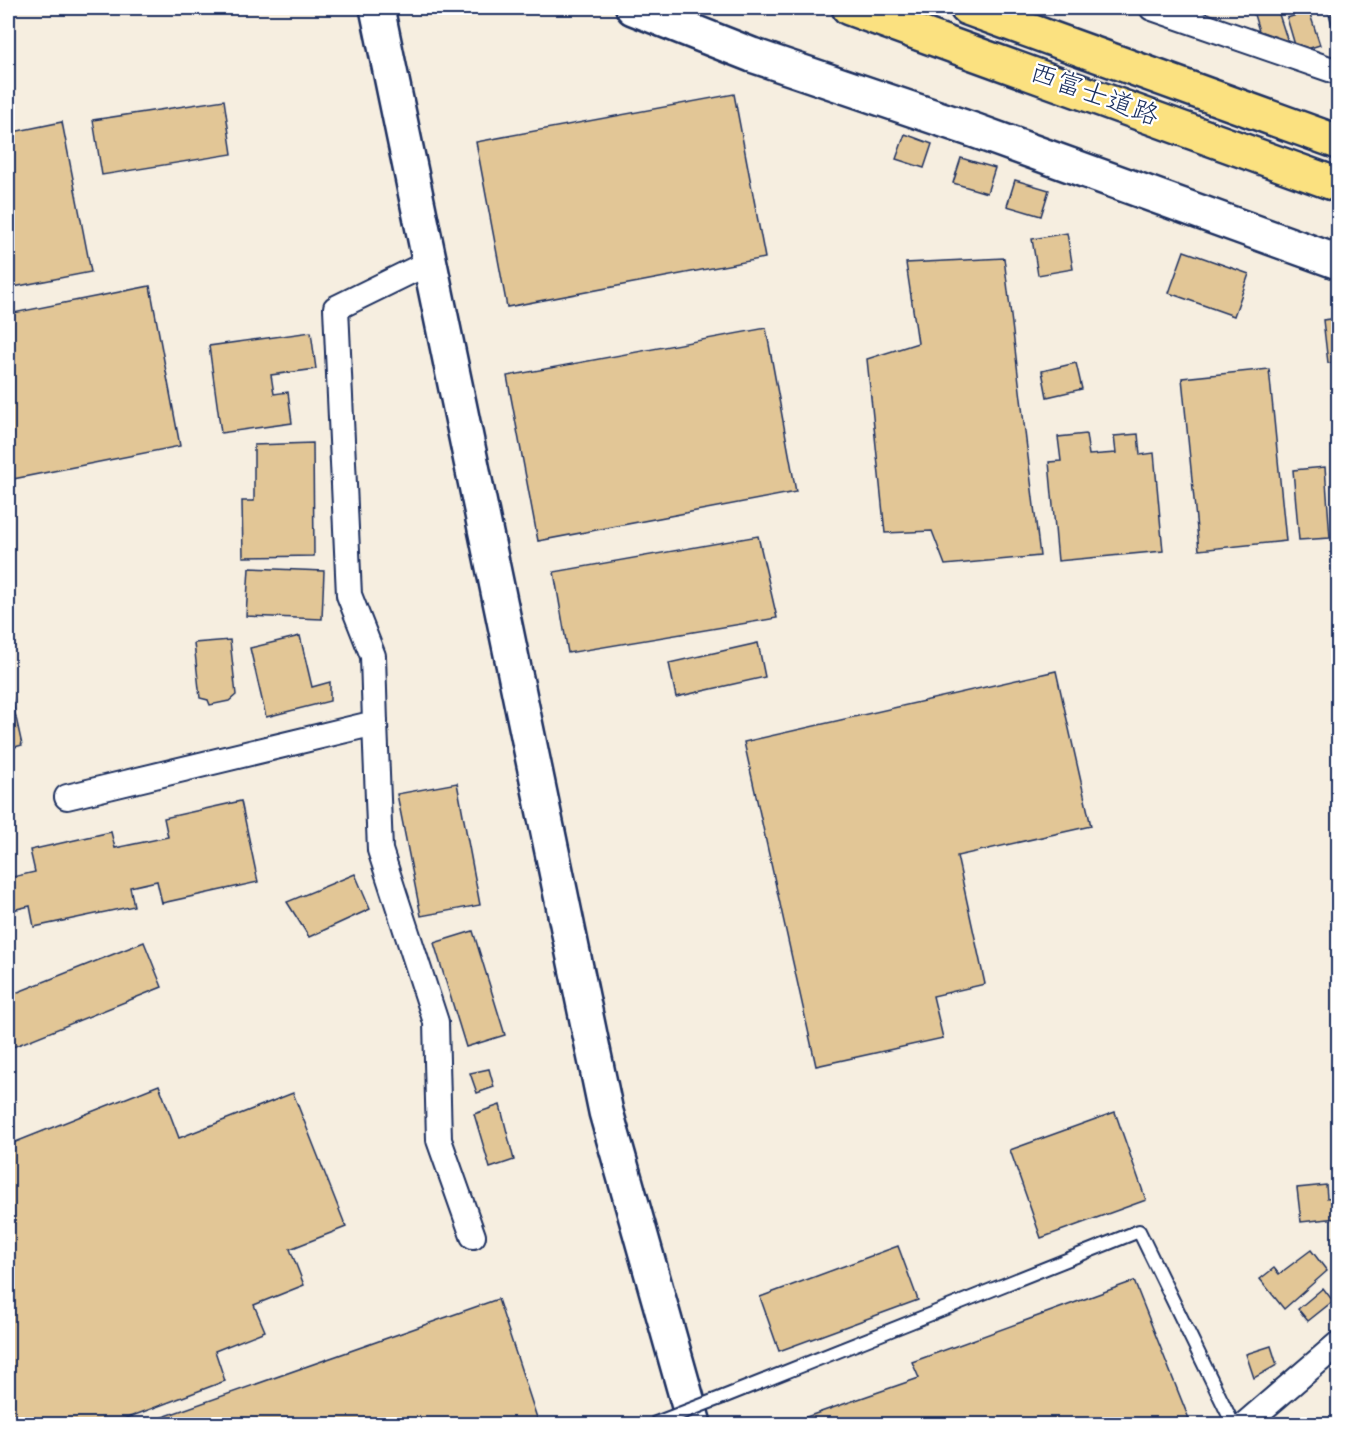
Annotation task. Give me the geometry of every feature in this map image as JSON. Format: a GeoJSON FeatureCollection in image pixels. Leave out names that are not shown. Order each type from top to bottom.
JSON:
{"type":"FeatureCollection","features":[{"type":"Feature","properties":{"kind":"highway","name":"西富士道路"},"geometry":{"type":"LineString","coordinates":[[849,8],[1338,185]]}},
{"type":"Feature","properties":{"kind":"highway","name":"西富士道路"},"geometry":{"type":"LineString","coordinates":[[968,8],[1338,142]]}},
{"type":"Feature","properties":{"kind":"street"},"geometry":{"type":"LineString","coordinates":[[377,8],[606,1112],[693,1425]]}},
{"type":"Feature","properties":{"kind":"street"},"geometry":{"type":"LineString","coordinates":[[633,8],[752,55],[976,131],[1338,262]]}},
{"type":"Feature","properties":{"kind":"street"},"geometry":{"type":"LineString","coordinates":[[1152,8],[1338,72]]}},
{"type":"Feature","properties":{"kind":"street"},"geometry":{"type":"LineString","coordinates":[[430,262],[336,308],[349,595],[373,656],[380,850],[436,1022],[439,1140],[473,1236]]}},
{"type":"Feature","properties":{"kind":"street"},"geometry":{"type":"LineString","coordinates":[[67,797],[375,723]]}},
{"type":"Feature","properties":{"kind":"street"},"geometry":{"type":"LineString","coordinates":[[1245,1425],[1338,1344]]}},
{"type":"Feature","properties":{"kind":"lane"},"geometry":{"type":"LineString","coordinates":[[653,1425],[1139,1231],[1233,1425]]}},
{"type":"Feature","properties":{"kind":"building"},"geometry":{"type":"Polygon","coordinates":[[[1252,8],[1277,8],[1288,42],[1259,31],[1252,8]]]}},
{"type":"Feature","properties":{"kind":"building"},"geometry":{"type":"Polygon","coordinates":[[[1309,11],[1320,45],[1297,52],[1287,18],[1309,11]]]}},
{"type":"Feature","properties":{"kind":"building"},"geometry":{"type":"Polygon","coordinates":[[[1338,12],[1338,27],[1333,28],[1329,14],[1338,12]]]}},
{"type":"Feature","properties":{"kind":"building"},"geometry":{"type":"Polygon","coordinates":[[[734,94],[765,258],[507,307],[476,142],[734,94]]]}},
{"type":"Feature","properties":{"kind":"building"},"geometry":{"type":"Polygon","coordinates":[[[224,100],[232,154],[102,175],[93,120],[224,100]]]}},
{"type":"Feature","properties":{"kind":"building"},"geometry":{"type":"Polygon","coordinates":[[[62,122],[91,272],[8,288],[8,133],[62,122]]]}},
{"type":"Feature","properties":{"kind":"building"},"geometry":{"type":"Polygon","coordinates":[[[905,134],[932,144],[924,168],[896,159],[905,134]]]}},
{"type":"Feature","properties":{"kind":"building"},"geometry":{"type":"Polygon","coordinates":[[[961,158],[995,168],[987,193],[953,183],[961,158]]]}},
{"type":"Feature","properties":{"kind":"building"},"geometry":{"type":"Polygon","coordinates":[[[1015,180],[1049,190],[1041,216],[1007,206],[1015,180]]]}},
{"type":"Feature","properties":{"kind":"building"},"geometry":{"type":"Polygon","coordinates":[[[1067,233],[1073,269],[1038,275],[1032,239],[1067,233]]]}},
{"type":"Feature","properties":{"kind":"building"},"geometry":{"type":"Polygon","coordinates":[[[1184,251],[1249,274],[1234,316],[1169,293],[1184,251]]]}},
{"type":"Feature","properties":{"kind":"building"},"geometry":{"type":"Polygon","coordinates":[[[1004,258],[1040,556],[945,565],[932,531],[885,533],[867,359],[918,343],[906,263],[1004,258]]]}},
{"type":"Feature","properties":{"kind":"building"},"geometry":{"type":"Polygon","coordinates":[[[150,286],[180,446],[8,480],[8,314],[150,286]]]}},
{"type":"Feature","properties":{"kind":"building"},"geometry":{"type":"Polygon","coordinates":[[[1338,318],[1338,362],[1328,363],[1323,320],[1338,318]]]}},
{"type":"Feature","properties":{"kind":"building"},"geometry":{"type":"Polygon","coordinates":[[[766,328],[796,492],[538,541],[507,376],[766,328]]]}},
{"type":"Feature","properties":{"kind":"building"},"geometry":{"type":"Polygon","coordinates":[[[311,332],[316,369],[271,375],[274,394],[288,392],[292,423],[221,433],[209,346],[311,332]]]}},
{"type":"Feature","properties":{"kind":"building"},"geometry":{"type":"Polygon","coordinates":[[[1076,363],[1082,389],[1047,397],[1042,371],[1076,363]]]}},
{"type":"Feature","properties":{"kind":"building"},"geometry":{"type":"Polygon","coordinates":[[[1269,369],[1286,541],[1199,550],[1182,378],[1269,369]]]}},
{"type":"Feature","properties":{"kind":"building"},"geometry":{"type":"Polygon","coordinates":[[[1086,434],[1089,455],[1116,453],[1114,436],[1138,434],[1140,455],[1154,453],[1163,551],[1058,561],[1049,462],[1061,461],[1058,437],[1086,434]]]}},
{"type":"Feature","properties":{"kind":"building"},"geometry":{"type":"Polygon","coordinates":[[[313,443],[314,556],[243,557],[242,501],[254,501],[254,445],[313,443]]]}},
{"type":"Feature","properties":{"kind":"building"},"geometry":{"type":"Polygon","coordinates":[[[1325,467],[1330,538],[1299,540],[1293,470],[1325,467]]]}},
{"type":"Feature","properties":{"kind":"building"},"geometry":{"type":"Polygon","coordinates":[[[758,536],[777,618],[568,653],[554,572],[758,536]]]}},
{"type":"Feature","properties":{"kind":"building"},"geometry":{"type":"Polygon","coordinates":[[[249,568],[324,571],[322,619],[246,616],[249,568]]]}},
{"type":"Feature","properties":{"kind":"building"},"geometry":{"type":"Polygon","coordinates":[[[300,636],[312,687],[330,682],[330,701],[266,717],[250,648],[300,636]]]}},
{"type":"Feature","properties":{"kind":"building"},"geometry":{"type":"Polygon","coordinates":[[[230,640],[236,695],[229,701],[210,705],[208,700],[200,698],[194,643],[230,640]]]}},
{"type":"Feature","properties":{"kind":"building"},"geometry":{"type":"Polygon","coordinates":[[[758,643],[765,677],[676,697],[669,663],[758,643]]]}},
{"type":"Feature","properties":{"kind":"building"},"geometry":{"type":"Polygon","coordinates":[[[1056,671],[1091,826],[957,856],[985,984],[933,996],[943,1038],[816,1066],[744,742],[1056,671]]]}},
{"type":"Feature","properties":{"kind":"building"},"geometry":{"type":"Polygon","coordinates":[[[8,681],[22,745],[8,749],[8,681]]]}},
{"type":"Feature","properties":{"kind":"building"},"geometry":{"type":"Polygon","coordinates":[[[457,783],[480,905],[421,916],[397,794],[457,783]]]}},
{"type":"Feature","properties":{"kind":"building"},"geometry":{"type":"Polygon","coordinates":[[[241,801],[258,882],[162,903],[157,881],[130,887],[134,906],[34,927],[30,906],[8,911],[8,878],[35,872],[30,850],[111,832],[115,848],[168,837],[164,818],[241,801]]]}},
{"type":"Feature","properties":{"kind":"building"},"geometry":{"type":"Polygon","coordinates":[[[355,874],[370,909],[309,937],[287,902],[355,874]]]}},
{"type":"Feature","properties":{"kind":"building"},"geometry":{"type":"Polygon","coordinates":[[[473,931],[505,1035],[466,1047],[434,943],[473,931]]]}},
{"type":"Feature","properties":{"kind":"building"},"geometry":{"type":"Polygon","coordinates":[[[144,942],[162,987],[8,1049],[8,996],[144,942]]]}},
{"type":"Feature","properties":{"kind":"building"},"geometry":{"type":"Polygon","coordinates":[[[489,1069],[494,1087],[477,1093],[470,1073],[489,1069]]]}},
{"type":"Feature","properties":{"kind":"building"},"geometry":{"type":"Polygon","coordinates":[[[159,1085],[179,1138],[293,1093],[346,1227],[290,1249],[304,1285],[254,1305],[265,1331],[215,1351],[225,1381],[111,1424],[35,1424],[35,1422],[8,1424],[8,1145],[159,1085]]]}},
{"type":"Feature","properties":{"kind":"building"},"geometry":{"type":"Polygon","coordinates":[[[500,1105],[514,1160],[490,1168],[474,1114],[500,1105]]]}},
{"type":"Feature","properties":{"kind":"building"},"geometry":{"type":"Polygon","coordinates":[[[1115,1112],[1146,1200],[1041,1238],[1010,1150],[1115,1112]]]}},
{"type":"Feature","properties":{"kind":"building"},"geometry":{"type":"Polygon","coordinates":[[[1326,1185],[1327,1198],[1335,1197],[1337,1218],[1301,1222],[1297,1188],[1326,1185]]]}},
{"type":"Feature","properties":{"kind":"building"},"geometry":{"type":"Polygon","coordinates":[[[898,1246],[918,1300],[779,1351],[760,1297],[898,1246]]]}},
{"type":"Feature","properties":{"kind":"building"},"geometry":{"type":"Polygon","coordinates":[[[1311,1250],[1327,1271],[1284,1309],[1260,1279],[1274,1268],[1279,1274],[1311,1250]]]}},
{"type":"Feature","properties":{"kind":"building"},"geometry":{"type":"Polygon","coordinates":[[[1134,1281],[1189,1419],[1179,1424],[786,1424],[919,1378],[912,1362],[1134,1281]]]}},
{"type":"Feature","properties":{"kind":"building"},"geometry":{"type":"Polygon","coordinates":[[[1323,1288],[1333,1301],[1308,1321],[1298,1309],[1323,1288]]]}},
{"type":"Feature","properties":{"kind":"building"},"geometry":{"type":"Polygon","coordinates":[[[498,1299],[539,1424],[143,1424],[498,1299]]]}},
{"type":"Feature","properties":{"kind":"building"},"geometry":{"type":"Polygon","coordinates":[[[1271,1346],[1277,1365],[1254,1378],[1246,1354],[1271,1346]]]}}]}
